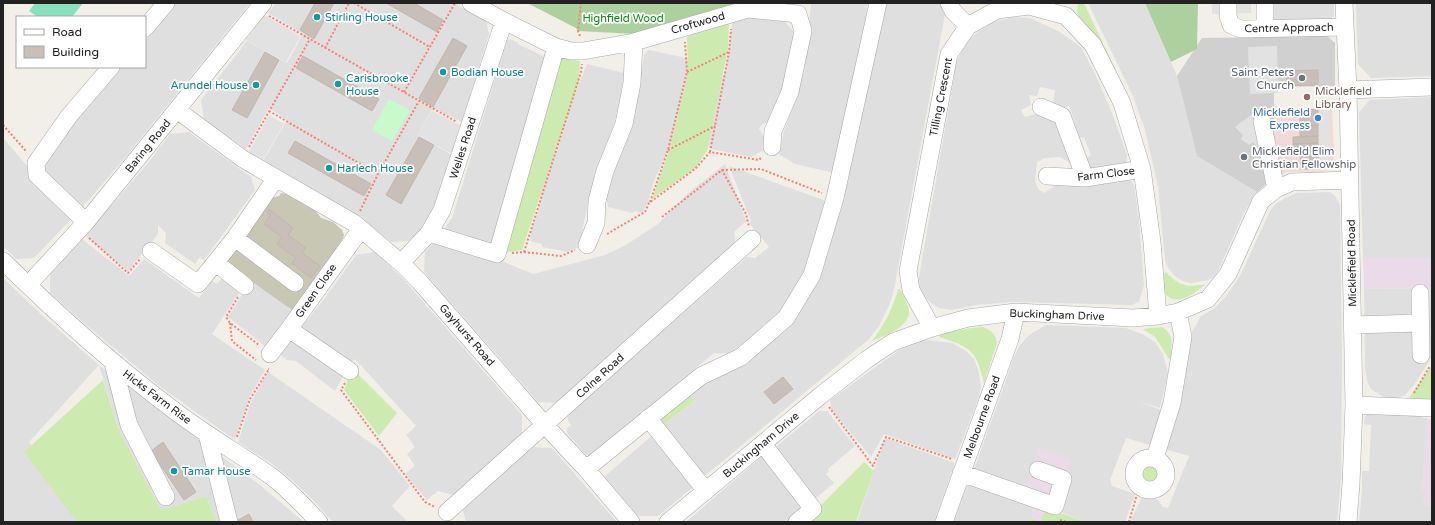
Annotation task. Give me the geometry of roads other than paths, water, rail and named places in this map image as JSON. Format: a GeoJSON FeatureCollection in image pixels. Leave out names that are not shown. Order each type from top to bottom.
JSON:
{"type":"FeatureCollection","features":[{"type":"Feature","properties":{"kind":"street"},"geometry":{"type":"LineString","coordinates":[[146,27],[166,3]]}},
{"type":"Feature","properties":{"kind":"street","name":"Croftwood"},"geometry":{"type":"LineString","coordinates":[[471,3],[504,22],[556,47],[571,51],[583,52],[634,42],[732,13],[748,10],[798,14],[803,31],[790,92],[773,131],[772,147]]}},
{"type":"Feature","properties":{"kind":"street"},"geometry":{"type":"LineString","coordinates":[[586,469],[701,376],[741,357],[786,318],[812,275],[835,198],[878,3]]}},
{"type":"Feature","properties":{"kind":"street"},"geometry":{"type":"LineString","coordinates":[[949,3],[953,11],[968,26]]}},
{"type":"Feature","properties":{"kind":"street","name":"Centre Approach"},"geometry":{"type":"LineString","coordinates":[[1228,3],[1228,16],[1231,24],[1241,29],[1345,27]]}},
{"type":"Feature","properties":{"kind":"street"},"geometry":{"type":"LineString","coordinates":[[1265,3],[1265,29]]}},
{"type":"Feature","properties":{"kind":"street","name":"Micklefield Road"},"geometry":{"type":"LineString","coordinates":[[1344,3],[1348,90],[1354,404],[1348,522]]}},
{"type":"Feature","properties":{"kind":"street","name":"Baring Road"},"geometry":{"type":"LineString","coordinates":[[28,285],[83,226],[260,6]]}},
{"type":"Feature","properties":{"kind":"street","name":"Tilling Crescent"},"geometry":{"type":"LineString","coordinates":[[932,328],[910,290],[908,271],[949,54],[968,26],[997,10],[1029,6],[1069,10],[1093,45],[1122,103],[1142,169],[1152,242],[1158,316]]}},
{"type":"Feature","properties":{"kind":"street","name":"Welles Road"},"geometry":{"type":"LineString","coordinates":[[401,263],[429,233],[442,210],[504,22]]}},
{"type":"Feature","properties":{"kind":"street"},"geometry":{"type":"LineString","coordinates":[[587,245],[596,223],[597,201],[605,171],[624,124],[632,83],[634,42]]}},
{"type":"Feature","properties":{"kind":"street"},"geometry":{"type":"LineString","coordinates":[[429,233],[497,254],[556,47]]}},
{"type":"Feature","properties":{"kind":"street"},"geometry":{"type":"LineString","coordinates":[[83,226],[37,175],[36,162],[69,116],[111,68]]}},
{"type":"Feature","properties":{"kind":"street"},"geometry":{"type":"LineString","coordinates":[[1348,90],[1432,88]]}},
{"type":"Feature","properties":{"kind":"street"},"geometry":{"type":"LineString","coordinates":[[1041,107],[1062,116],[1085,178]]}},
{"type":"Feature","properties":{"kind":"street","name":"Gayhurst Road"},"geometry":{"type":"LineString","coordinates":[[177,110],[243,159],[354,223],[401,263],[420,282],[631,522]]}},
{"type":"Feature","properties":{"kind":"street"},"geometry":{"type":"LineString","coordinates":[[1262,121],[1276,189]]}},
{"type":"Feature","properties":{"kind":"street","name":"Farm Close"},"geometry":{"type":"LineString","coordinates":[[1046,176],[1085,178],[1142,169]]}},
{"type":"Feature","properties":{"kind":"street"},"geometry":{"type":"LineString","coordinates":[[151,250],[198,284],[235,238],[276,178]]}},
{"type":"Feature","properties":{"kind":"street","name":"Buckingham Drive"},"geometry":{"type":"LineString","coordinates":[[668,522],[820,396],[866,360],[893,342],[932,328],[968,318],[1016,312],[1133,318],[1158,316],[1178,312],[1208,299],[1228,274],[1262,201],[1276,189],[1292,182],[1349,180]]}},
{"type":"Feature","properties":{"kind":"street","name":"Green Close"},"geometry":{"type":"LineString","coordinates":[[263,360],[289,329],[361,229]]}},
{"type":"Feature","properties":{"kind":"street"},"geometry":{"type":"LineString","coordinates":[[235,238],[295,283]]}},
{"type":"Feature","properties":{"kind":"street","name":"Colne Road"},"geometry":{"type":"LineString","coordinates":[[447,512],[752,239]]}},
{"type":"Feature","properties":{"kind":"street","name":"Hicks Farm Rise"},"geometry":{"type":"LineString","coordinates":[[3,260],[113,363],[206,434],[272,477],[304,505],[319,522]]}},
{"type":"Feature","properties":{"kind":"street"},"geometry":{"type":"LineString","coordinates":[[216,263],[245,286]]}},
{"type":"Feature","properties":{"kind":"street"},"geometry":{"type":"LineString","coordinates":[[1420,292],[1420,323],[1426,359]]}},
{"type":"Feature","properties":{"kind":"street","name":"Melbourne Road"},"geometry":{"type":"LineString","coordinates":[[944,522],[1010,339],[1016,312]]}},
{"type":"Feature","properties":{"kind":"street"},"geometry":{"type":"LineString","coordinates":[[1154,458],[1172,402],[1183,337],[1178,312]]}},
{"type":"Feature","properties":{"kind":"street"},"geometry":{"type":"LineString","coordinates":[[1353,325],[1420,323]]}},
{"type":"Feature","properties":{"kind":"street"},"geometry":{"type":"LineString","coordinates":[[289,329],[350,372]]}},
{"type":"Feature","properties":{"kind":"street"},"geometry":{"type":"LineString","coordinates":[[113,363],[129,425],[166,497]]}},
{"type":"Feature","properties":{"kind":"street"},"geometry":{"type":"LineString","coordinates":[[1354,404],[1432,408]]}},
{"type":"Feature","properties":{"kind":"street"},"geometry":{"type":"LineString","coordinates":[[648,418],[706,491]]}},
{"type":"Feature","properties":{"kind":"street"},"geometry":{"type":"LineString","coordinates":[[206,434],[229,522]]}},
{"type":"Feature","properties":{"kind":"street"},"geometry":{"type":"LineString","coordinates":[[763,444],[813,509],[797,522]]}},
{"type":"Feature","properties":{"kind":"street"},"geometry":{"type":"LineString","coordinates":[[1154,458],[1164,465],[1167,477],[1161,487],[1150,491],[1139,487],[1134,477],[1136,466],[1144,459],[1154,458]]}},
{"type":"Feature","properties":{"kind":"street"},"geometry":{"type":"LineString","coordinates":[[963,468],[1055,506],[1063,479],[1038,470]]}},
{"type":"Feature","properties":{"kind":"street"},"geometry":{"type":"LineString","coordinates":[[302,522],[304,505]]}},
{"type":"Feature","properties":{"kind":"place","name":"Stirling House"},"geometry":{"type":"Point","coordinates":[317,17]}},
{"type":"Feature","properties":{"kind":"place","name":"Bodian House"},"geometry":{"type":"Point","coordinates":[443,72]}},
{"type":"Feature","properties":{"kind":"place","name":"Saint Peters Church"},"geometry":{"type":"Point","coordinates":[1302,78]}},
{"type":"Feature","properties":{"kind":"place","name":"Carisbrooke House"},"geometry":{"type":"Point","coordinates":[338,84]}},
{"type":"Feature","properties":{"kind":"place","name":"Arundel House"},"geometry":{"type":"Point","coordinates":[256,85]}},
{"type":"Feature","properties":{"kind":"place","name":"Micklefield Library"},"geometry":{"type":"Point","coordinates":[1307,97]}},
{"type":"Feature","properties":{"kind":"place","name":"Micklefield Express"},"geometry":{"type":"Point","coordinates":[1318,118]}},
{"type":"Feature","properties":{"kind":"place","name":"Micklefield Elim Christian Fellowship"},"geometry":{"type":"Point","coordinates":[1244,157]}},
{"type":"Feature","properties":{"kind":"place","name":"Harlech House"},"geometry":{"type":"Point","coordinates":[329,168]}},
{"type":"Feature","properties":{"kind":"place","name":"Tamar House"},"geometry":{"type":"Point","coordinates":[174,471]}},
{"type":"Feature","properties":{"kind":"park label","name":"Highfield Wood"},"geometry":{"type":"Point","coordinates":[623,18]}}]}
